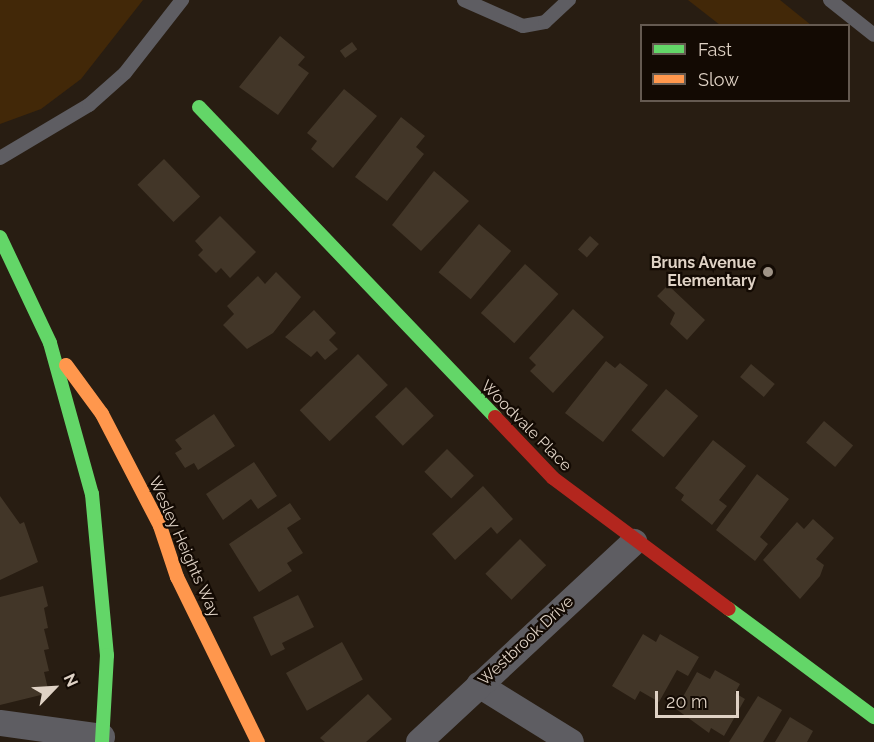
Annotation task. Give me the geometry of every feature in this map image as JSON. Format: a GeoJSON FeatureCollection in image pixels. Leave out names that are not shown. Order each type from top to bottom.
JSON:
{"type":"FeatureCollection","features":[{"type":"Feature","properties":{"kind":"street","name":"Woodvale Place"},"geometry":{"type":"LineString","coordinates":[[199,107],[529,455],[634,542],[874,717]]}},
{"type":"Feature","properties":{"kind":"street"},"geometry":{"type":"LineString","coordinates":[[0,237],[50,343],[83,455],[103,573],[102,739],[0,723]]}},
{"type":"Feature","properties":{"kind":"street","name":"Wesley Heights Way"},"geometry":{"type":"LineString","coordinates":[[50,343],[102,414],[160,525],[177,577],[258,742]]}},
{"type":"Feature","properties":{"kind":"street","name":"Westbrook Drive"},"geometry":{"type":"LineString","coordinates":[[419,742],[634,542]]}},
{"type":"Feature","properties":{"kind":"street"},"geometry":{"type":"LineString","coordinates":[[479,685],[571,742]]}},
{"type":"Feature","properties":{"kind":"lane"},"geometry":{"type":"LineString","coordinates":[[0,158],[89,105],[125,73],[182,0]]}},
{"type":"Feature","properties":{"kind":"lane"},"geometry":{"type":"LineString","coordinates":[[464,0],[523,26],[545,22],[569,0]]}},
{"type":"Feature","properties":{"kind":"lane"},"geometry":{"type":"LineString","coordinates":[[830,0],[874,35]]}},
{"type":"Feature","properties":{"kind":"shaded area"},"geometry":{"type":"Polygon","coordinates":[[[0,0],[143,0],[81,79],[41,109],[0,124],[0,0]]]}},
{"type":"Feature","properties":{"kind":"shaded area"},"geometry":{"type":"Polygon","coordinates":[[[688,0],[780,0],[810,24],[719,24],[688,0]]]}},
{"type":"Feature","properties":{"kind":"building"},"geometry":{"type":"Polygon","coordinates":[[[280,36],[305,57],[298,65],[309,73],[278,115],[239,87],[280,36]]]}},
{"type":"Feature","properties":{"kind":"building"},"geometry":{"type":"Polygon","coordinates":[[[352,42],[357,49],[345,58],[340,51],[352,42]]]}},
{"type":"Feature","properties":{"kind":"building"},"geometry":{"type":"Polygon","coordinates":[[[344,89],[377,116],[333,168],[311,149],[317,141],[307,133],[344,89]]]}},
{"type":"Feature","properties":{"kind":"building"},"geometry":{"type":"Polygon","coordinates":[[[401,117],[425,136],[416,147],[424,154],[387,201],[355,177],[401,117]]]}},
{"type":"Feature","properties":{"kind":"building"},"geometry":{"type":"Polygon","coordinates":[[[164,159],[200,196],[174,222],[137,185],[164,159]]]}},
{"type":"Feature","properties":{"kind":"building"},"geometry":{"type":"Polygon","coordinates":[[[434,171],[469,201],[421,251],[392,225],[434,171]]]}},
{"type":"Feature","properties":{"kind":"building"},"geometry":{"type":"Polygon","coordinates":[[[220,216],[256,252],[230,278],[221,268],[216,273],[198,255],[203,250],[195,241],[220,216]]]}},
{"type":"Feature","properties":{"kind":"building"},"geometry":{"type":"Polygon","coordinates":[[[479,224],[511,251],[471,299],[439,272],[479,224]]]}},
{"type":"Feature","properties":{"kind":"building"},"geometry":{"type":"Polygon","coordinates":[[[590,236],[599,244],[587,257],[578,249],[590,236]]]}},
{"type":"Feature","properties":{"kind":"building"},"geometry":{"type":"Polygon","coordinates":[[[525,264],[558,294],[514,343],[481,313],[525,264]]]}},
{"type":"Feature","properties":{"kind":"building"},"geometry":{"type":"Polygon","coordinates":[[[276,272],[301,297],[273,333],[247,349],[223,325],[234,314],[227,306],[258,276],[265,284],[276,272]]]}},
{"type":"Feature","properties":{"kind":"building"},"geometry":{"type":"Polygon","coordinates":[[[668,285],[705,320],[687,340],[670,324],[675,313],[657,296],[668,285]]]}},
{"type":"Feature","properties":{"kind":"building"},"geometry":{"type":"Polygon","coordinates":[[[573,309],[604,337],[553,393],[530,371],[536,365],[529,358],[573,309]]]}},
{"type":"Feature","properties":{"kind":"building"},"geometry":{"type":"Polygon","coordinates":[[[314,310],[336,333],[329,340],[338,349],[325,360],[317,351],[311,357],[285,337],[314,310]]]}},
{"type":"Feature","properties":{"kind":"building"},"geometry":{"type":"Polygon","coordinates":[[[358,354],[388,385],[330,441],[300,410],[358,354]]]}},
{"type":"Feature","properties":{"kind":"building"},"geometry":{"type":"Polygon","coordinates":[[[606,361],[615,368],[620,363],[648,385],[603,442],[565,413],[606,361]]]}},
{"type":"Feature","properties":{"kind":"building"},"geometry":{"type":"Polygon","coordinates":[[[751,364],[775,384],[764,397],[740,377],[751,364]]]}},
{"type":"Feature","properties":{"kind":"building"},"geometry":{"type":"Polygon","coordinates":[[[406,387],[434,416],[403,446],[375,417],[406,387]]]}},
{"type":"Feature","properties":{"kind":"building"},"geometry":{"type":"Polygon","coordinates":[[[666,389],[698,416],[663,457],[631,430],[666,389]]]}},
{"type":"Feature","properties":{"kind":"building"},"geometry":{"type":"Polygon","coordinates":[[[214,414],[235,446],[198,470],[194,463],[185,468],[175,453],[182,449],[175,440],[214,414]]]}},
{"type":"Feature","properties":{"kind":"building"},"geometry":{"type":"Polygon","coordinates":[[[824,421],[853,445],[835,467],[806,442],[824,421]]]}},
{"type":"Feature","properties":{"kind":"building"},"geometry":{"type":"Polygon","coordinates":[[[713,440],[746,466],[719,500],[727,506],[712,525],[681,500],[684,495],[675,488],[713,440]]]}},
{"type":"Feature","properties":{"kind":"building"},"geometry":{"type":"Polygon","coordinates":[[[447,449],[474,476],[451,498],[424,472],[447,449]]]}},
{"type":"Feature","properties":{"kind":"building"},"geometry":{"type":"Polygon","coordinates":[[[254,462],[277,496],[258,509],[251,499],[223,520],[206,494],[254,462]]]}},
{"type":"Feature","properties":{"kind":"building"},"geometry":{"type":"Polygon","coordinates":[[[757,474],[789,499],[760,537],[768,544],[755,561],[716,530],[757,474]]]}},
{"type":"Feature","properties":{"kind":"building"},"geometry":{"type":"Polygon","coordinates":[[[483,486],[513,519],[497,534],[491,527],[455,560],[432,534],[483,486]]]}},
{"type":"Feature","properties":{"kind":"building"},"geometry":{"type":"Polygon","coordinates":[[[0,496],[20,524],[24,522],[38,562],[0,580],[0,496]]]}},
{"type":"Feature","properties":{"kind":"building"},"geometry":{"type":"Polygon","coordinates":[[[290,503],[301,519],[287,528],[303,553],[287,563],[292,571],[259,592],[229,544],[290,503]]]}},
{"type":"Feature","properties":{"kind":"building"},"geometry":{"type":"Polygon","coordinates":[[[813,519],[834,538],[816,559],[824,565],[820,576],[800,599],[763,560],[797,522],[804,529],[813,519]]]}},
{"type":"Feature","properties":{"kind":"building"},"geometry":{"type":"Polygon","coordinates":[[[520,539],[546,565],[512,600],[485,574],[520,539]]]}},
{"type":"Feature","properties":{"kind":"building"},"geometry":{"type":"Polygon","coordinates":[[[43,586],[48,606],[44,608],[48,628],[44,629],[49,649],[44,650],[49,671],[44,672],[49,693],[0,705],[0,597],[43,586]]]}},
{"type":"Feature","properties":{"kind":"building"},"geometry":{"type":"Polygon","coordinates":[[[298,595],[314,627],[282,643],[285,649],[271,656],[253,617],[298,595]]]}},
{"type":"Feature","properties":{"kind":"building"},"geometry":{"type":"Polygon","coordinates":[[[643,634],[656,642],[660,634],[699,657],[688,676],[677,670],[659,702],[640,691],[635,700],[612,686],[643,634]]]}},
{"type":"Feature","properties":{"kind":"building"},"geometry":{"type":"Polygon","coordinates":[[[342,642],[363,680],[307,711],[286,673],[342,642]]]}},
{"type":"Feature","properties":{"kind":"building"},"geometry":{"type":"Polygon","coordinates":[[[715,670],[740,684],[735,693],[745,699],[724,736],[711,728],[709,733],[676,709],[697,672],[710,679],[715,670]]]}},
{"type":"Feature","properties":{"kind":"building"},"geometry":{"type":"Polygon","coordinates":[[[368,694],[392,719],[366,742],[325,742],[320,738],[368,694]]]}},
{"type":"Feature","properties":{"kind":"building"},"geometry":{"type":"Polygon","coordinates":[[[758,696],[782,710],[763,742],[729,742],[758,696]]]}},
{"type":"Feature","properties":{"kind":"building"},"geometry":{"type":"Polygon","coordinates":[[[790,717],[813,731],[807,742],[775,742],[790,717]]]}},
{"type":"Feature","properties":{"kind":"traffic: fast"},"geometry":{"type":"LineString","coordinates":[[199,107],[495,417]]}},
{"type":"Feature","properties":{"kind":"traffic: fast"},"geometry":{"type":"LineString","coordinates":[[0,237],[50,343],[92,494],[107,655],[102,742]]}},
{"type":"Feature","properties":{"kind":"traffic: fast"},"geometry":{"type":"LineString","coordinates":[[729,609],[874,717]]}},
{"type":"Feature","properties":{"kind":"traffic: slow"},"geometry":{"type":"LineString","coordinates":[[66,365],[102,414],[160,526],[177,577],[258,742]]}},
{"type":"Feature","properties":{"kind":"traffic: jam"},"geometry":{"type":"LineString","coordinates":[[495,417],[553,478],[729,609]]}},
{"type":"Feature","properties":{"kind":"place","name":"Bruns Avenue Elementary"},"geometry":{"type":"Point","coordinates":[768,272]}}]}
